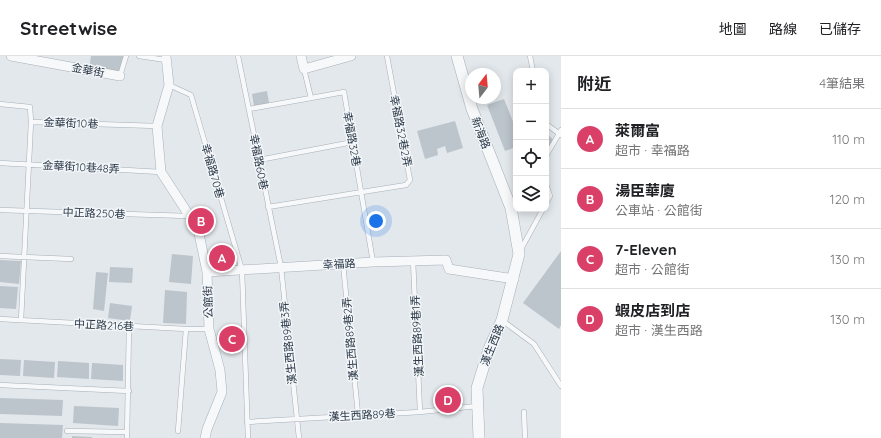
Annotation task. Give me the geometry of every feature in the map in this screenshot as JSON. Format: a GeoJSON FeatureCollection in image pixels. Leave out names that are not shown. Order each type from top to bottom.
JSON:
{"type":"FeatureCollection","features":[{"type":"Feature","properties":{"kind":"street","name":"金華街"},"geometry":{"type":"LineString","coordinates":[[11,56],[120,76]]}},
{"type":"Feature","properties":{"kind":"street"},"geometry":{"type":"LineString","coordinates":[[301,56],[304,69],[351,56]]}},
{"type":"Feature","properties":{"kind":"street","name":"新海路"},"geometry":{"type":"LineString","coordinates":[[458,56],[472,109],[511,208]]}},
{"type":"Feature","properties":{"kind":"street","name":"公館街"},"geometry":{"type":"LineString","coordinates":[[166,58],[169,84],[156,126],[162,172],[188,216],[198,229],[207,272],[209,329],[220,370],[222,392],[207,429],[205,438]]}},
{"type":"Feature","properties":{"kind":"street","name":"漢生西路"},"geometry":{"type":"LineString","coordinates":[[479,438],[477,388],[488,349],[502,320],[514,279],[519,254],[511,208]]}},
{"type":"Feature","properties":{"kind":"street","name":"幸福路"},"geometry":{"type":"LineString","coordinates":[[207,272],[373,262],[446,260],[449,269],[514,279]]}},
{"type":"Feature","properties":{"kind":"lane","name":"金華街"},"geometry":{"type":"LineString","coordinates":[[120,76],[126,56]]}},
{"type":"Feature","properties":{"kind":"lane"},"geometry":{"type":"LineString","coordinates":[[139,56],[166,58]]}},
{"type":"Feature","properties":{"kind":"lane","name":"幸福路60巷"},"geometry":{"type":"LineString","coordinates":[[238,56],[281,267]]}},
{"type":"Feature","properties":{"kind":"lane","name":"幸福路32巷2弄"},"geometry":{"type":"LineString","coordinates":[[361,193],[406,184],[410,180],[387,56]]}},
{"type":"Feature","properties":{"kind":"lane"},"geometry":{"type":"LineString","coordinates":[[530,56],[532,68]]}},
{"type":"Feature","properties":{"kind":"lane"},"geometry":{"type":"LineString","coordinates":[[249,109],[310,98],[304,69]]}},
{"type":"Feature","properties":{"kind":"lane","name":"幸福路70巷"},"geometry":{"type":"LineString","coordinates":[[169,84],[191,95],[242,270],[248,438]]}},
{"type":"Feature","properties":{"kind":"lane","name":"幸福路32巷"},"geometry":{"type":"LineString","coordinates":[[310,98],[344,92],[373,262]]}},
{"type":"Feature","properties":{"kind":"lane","name":"金華街10巷"},"geometry":{"type":"LineString","coordinates":[[0,104],[30,107],[31,122],[156,126]]}},
{"type":"Feature","properties":{"kind":"lane"},"geometry":{"type":"LineString","coordinates":[[20,320],[31,122]]}},
{"type":"Feature","properties":{"kind":"lane"},"geometry":{"type":"LineString","coordinates":[[549,126],[560,133],[549,151]]}},
{"type":"Feature","properties":{"kind":"lane"},"geometry":{"type":"LineString","coordinates":[[259,160],[353,142]]}},
{"type":"Feature","properties":{"kind":"lane","name":"金華街10巷48弄"},"geometry":{"type":"LineString","coordinates":[[0,163],[162,172]]}},
{"type":"Feature","properties":{"kind":"lane"},"geometry":{"type":"LineString","coordinates":[[268,207],[361,193]]}},
{"type":"Feature","properties":{"kind":"lane","name":"中正路250巷"},"geometry":{"type":"LineString","coordinates":[[0,210],[188,216]]}},
{"type":"Feature","properties":{"kind":"lane","name":"漢生西路"},"geometry":{"type":"LineString","coordinates":[[519,254],[541,212]]}},
{"type":"Feature","properties":{"kind":"lane"},"geometry":{"type":"LineString","coordinates":[[0,256],[72,259]]}},
{"type":"Feature","properties":{"kind":"lane","name":"漢生西路89巷1弄"},"geometry":{"type":"LineString","coordinates":[[413,260],[420,412]]}},
{"type":"Feature","properties":{"kind":"lane","name":"漢生西路89巷2弄"},"geometry":{"type":"LineString","coordinates":[[343,264],[358,414]]}},
{"type":"Feature","properties":{"kind":"lane","name":"漢生西路89巷3弄"},"geometry":{"type":"LineString","coordinates":[[281,267],[298,438]]}},
{"type":"Feature","properties":{"kind":"lane","name":"中正路216巷"},"geometry":{"type":"LineString","coordinates":[[0,319],[209,329]]}},
{"type":"Feature","properties":{"kind":"lane"},"geometry":{"type":"LineString","coordinates":[[502,320],[534,344],[561,386]]}},
{"type":"Feature","properties":{"kind":"lane"},"geometry":{"type":"LineString","coordinates":[[127,438],[129,391],[128,326]]}},
{"type":"Feature","properties":{"kind":"lane"},"geometry":{"type":"LineString","coordinates":[[178,431],[186,329]]}},
{"type":"Feature","properties":{"kind":"lane"},"geometry":{"type":"LineString","coordinates":[[556,378],[561,374]]}},
{"type":"Feature","properties":{"kind":"lane"},"geometry":{"type":"LineString","coordinates":[[0,385],[129,391]]}},
{"type":"Feature","properties":{"kind":"lane","name":"漢生西路89巷"},"geometry":{"type":"LineString","coordinates":[[247,422],[358,414],[420,412],[477,406]]}},
{"type":"Feature","properties":{"kind":"lane"},"geometry":{"type":"LineString","coordinates":[[524,412],[525,438]]}},
{"type":"Feature","properties":{"kind":"lane"},"geometry":{"type":"LineString","coordinates":[[67,431],[127,432]]}},
{"type":"Feature","properties":{"kind":"building"},"geometry":{"type":"Polygon","coordinates":[[[91,56],[124,56],[121,74],[89,69],[91,56]]]}},
{"type":"Feature","properties":{"kind":"building"},"geometry":{"type":"Polygon","coordinates":[[[267,91],[269,103],[254,106],[252,94],[267,91]]]}},
{"type":"Feature","properties":{"kind":"building"},"geometry":{"type":"Polygon","coordinates":[[[504,99],[513,122],[513,148],[505,151],[487,105],[501,104],[501,100],[504,99]]]}},
{"type":"Feature","properties":{"kind":"building"},"geometry":{"type":"Polygon","coordinates":[[[455,121],[463,148],[447,153],[445,146],[437,149],[438,155],[425,159],[417,131],[455,121]]]}},
{"type":"Feature","properties":{"kind":"building"},"geometry":{"type":"Polygon","coordinates":[[[549,135],[553,140],[549,146],[549,135]]]}},
{"type":"Feature","properties":{"kind":"building"},"geometry":{"type":"Polygon","coordinates":[[[561,251],[561,325],[559,329],[523,303],[561,251]]]}},
{"type":"Feature","properties":{"kind":"building"},"geometry":{"type":"Polygon","coordinates":[[[172,254],[193,256],[191,284],[169,282],[172,254]]]}},
{"type":"Feature","properties":{"kind":"building"},"geometry":{"type":"Polygon","coordinates":[[[0,260],[21,261],[19,284],[0,282],[0,260]]]}},
{"type":"Feature","properties":{"kind":"building"},"geometry":{"type":"Polygon","coordinates":[[[110,267],[133,268],[132,283],[109,282],[110,267]]]}},
{"type":"Feature","properties":{"kind":"building"},"geometry":{"type":"Polygon","coordinates":[[[96,272],[108,273],[104,311],[93,309],[96,272]]]}},
{"type":"Feature","properties":{"kind":"building"},"geometry":{"type":"Polygon","coordinates":[[[0,286],[18,287],[16,309],[0,308],[0,286]]]}},
{"type":"Feature","properties":{"kind":"building"},"geometry":{"type":"Polygon","coordinates":[[[165,290],[187,292],[186,324],[163,323],[165,290]]]}},
{"type":"Feature","properties":{"kind":"building"},"geometry":{"type":"Polygon","coordinates":[[[110,303],[132,306],[130,321],[108,318],[110,303]]]}},
{"type":"Feature","properties":{"kind":"building"},"geometry":{"type":"Polygon","coordinates":[[[0,359],[21,360],[20,376],[0,375],[0,359]]]}},
{"type":"Feature","properties":{"kind":"building"},"geometry":{"type":"Polygon","coordinates":[[[24,360],[55,362],[54,378],[23,376],[24,360]]]}},
{"type":"Feature","properties":{"kind":"building"},"geometry":{"type":"Polygon","coordinates":[[[58,361],[89,363],[89,379],[57,377],[58,361]]]}},
{"type":"Feature","properties":{"kind":"building"},"geometry":{"type":"Polygon","coordinates":[[[92,363],[123,365],[123,381],[91,379],[92,363]]]}},
{"type":"Feature","properties":{"kind":"building"},"geometry":{"type":"Polygon","coordinates":[[[0,398],[63,400],[62,416],[0,414],[0,398]]]}},
{"type":"Feature","properties":{"kind":"building"},"geometry":{"type":"Polygon","coordinates":[[[74,406],[119,408],[118,426],[73,423],[74,406]]]}},
{"type":"Feature","properties":{"kind":"building"},"geometry":{"type":"Polygon","coordinates":[[[0,423],[63,425],[62,438],[0,438],[0,423]]]}},
{"type":"Feature","properties":{"kind":"building"},"geometry":{"type":"Polygon","coordinates":[[[72,436],[92,437],[92,438],[72,438],[72,436]]]}},
{"type":"Feature","properties":{"kind":"place","name":"湯臣華廈"},"geometry":{"type":"Point","coordinates":[201,221]}},
{"type":"Feature","properties":{"kind":"place","name":"萊爾富"},"geometry":{"type":"Point","coordinates":[222,258]}},
{"type":"Feature","properties":{"kind":"place","name":"7-Eleven"},"geometry":{"type":"Point","coordinates":[232,339]}},
{"type":"Feature","properties":{"kind":"place","name":"蝦皮店到店"},"geometry":{"type":"Point","coordinates":[448,400]}}]}
